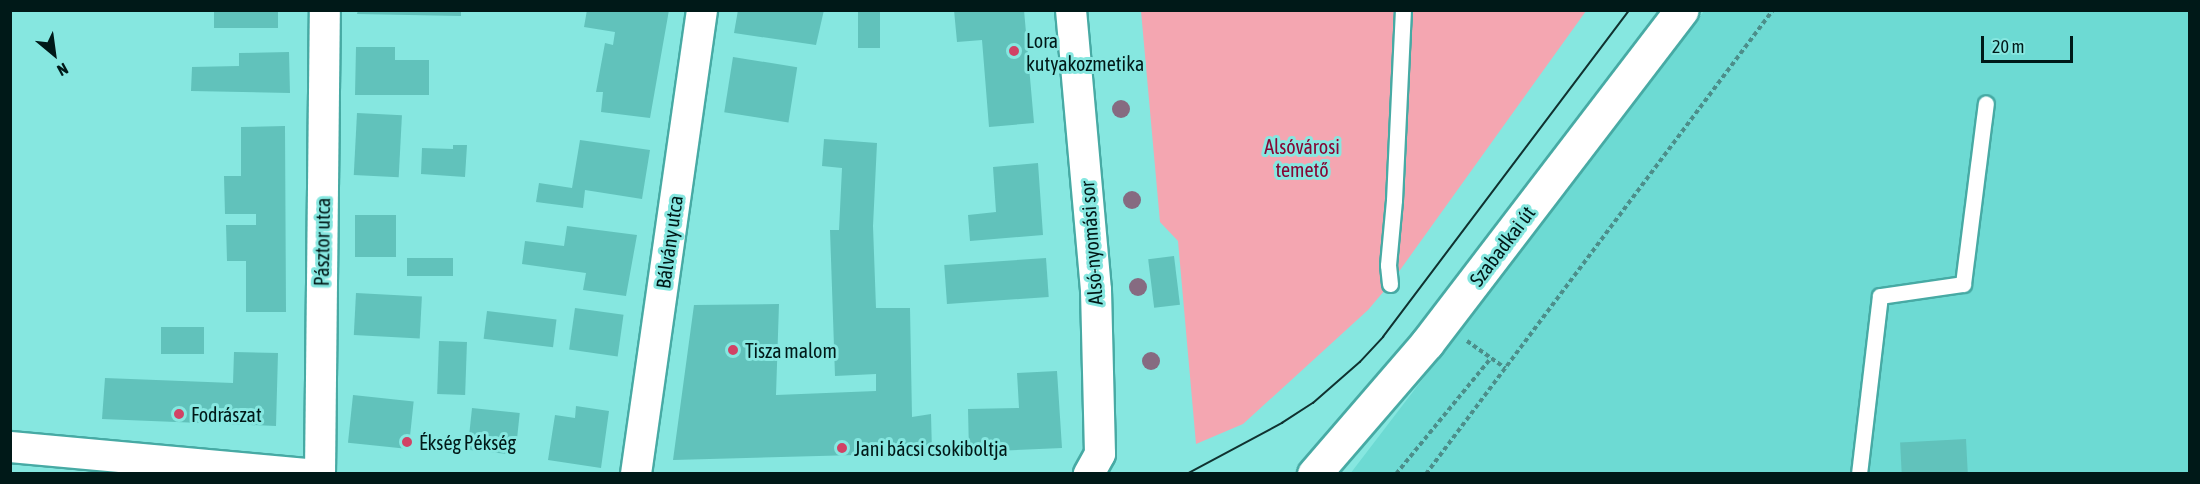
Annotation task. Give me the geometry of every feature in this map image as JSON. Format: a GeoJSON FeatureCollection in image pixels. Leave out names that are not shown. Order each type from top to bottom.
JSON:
{"type":"FeatureCollection","features":[{"type":"Feature","properties":{"kind":"main road","name":"Szabadkai út"},"geometry":{"type":"LineString","coordinates":[[1314,474],[1427,343],[1682,10]]}},
{"type":"Feature","properties":{"kind":"street","name":"Pásztor utca"},"geometry":{"type":"LineString","coordinates":[[320,474],[325,10]]}},
{"type":"Feature","properties":{"kind":"street","name":"Bálvány utca"},"geometry":{"type":"LineString","coordinates":[[636,474],[702,10]]}},
{"type":"Feature","properties":{"kind":"street","name":"Alsó-nyomási sor"},"geometry":{"type":"LineString","coordinates":[[1071,10],[1096,290],[1100,454],[1089,474]]}},
{"type":"Feature","properties":{"kind":"street"},"geometry":{"type":"LineString","coordinates":[[10,447],[308,474]]}},
{"type":"Feature","properties":{"kind":"lane"},"geometry":{"type":"LineString","coordinates":[[1390,284],[1388,265],[1394,200],[1403,10]]}},
{"type":"Feature","properties":{"kind":"lane"},"geometry":{"type":"LineString","coordinates":[[1859,474],[1880,296],[1963,284],[1986,103]]}},
{"type":"Feature","properties":{"kind":"path"},"geometry":{"type":"LineString","coordinates":[[1426,474],[1773,10]]}},
{"type":"Feature","properties":{"kind":"path"},"geometry":{"type":"LineString","coordinates":[[1396,474],[1491,358]]}},
{"type":"Feature","properties":{"kind":"shaded area"},"geometry":{"type":"Polygon","coordinates":[[[1704,11],[2189,11],[2189,473],[1350,474],[1704,11]]]}},
{"type":"Feature","properties":{"kind":"green space","name":"Alsóvárosi temető"},"geometry":{"type":"Polygon","coordinates":[[[1141,11],[1586,11],[1390,284],[1368,310],[1243,424],[1196,444],[1178,241],[1160,222],[1141,11]]]}},
{"type":"Feature","properties":{"kind":"building"},"geometry":{"type":"Polygon","coordinates":[[[214,10],[278,10],[278,28],[214,28],[214,10]]]}},
{"type":"Feature","properties":{"kind":"building"},"geometry":{"type":"Polygon","coordinates":[[[358,10],[461,10],[461,16],[357,14],[358,10]]]}},
{"type":"Feature","properties":{"kind":"building"},"geometry":{"type":"Polygon","coordinates":[[[587,10],[669,10],[650,118],[601,112],[603,92],[596,92],[605,43],[613,45],[615,32],[584,27],[587,10]]]}},
{"type":"Feature","properties":{"kind":"building"},"geometry":{"type":"Polygon","coordinates":[[[738,10],[824,10],[816,45],[734,33],[738,10]]]}},
{"type":"Feature","properties":{"kind":"building"},"geometry":{"type":"Polygon","coordinates":[[[858,10],[880,10],[880,48],[858,48],[858,10]]]}},
{"type":"Feature","properties":{"kind":"building"},"geometry":{"type":"Polygon","coordinates":[[[954,10],[1024,10],[1034,123],[989,127],[982,40],[957,42],[954,10]]]}},
{"type":"Feature","properties":{"kind":"building"},"geometry":{"type":"Polygon","coordinates":[[[356,47],[395,47],[395,60],[429,60],[429,95],[355,95],[356,47]]]}},
{"type":"Feature","properties":{"kind":"building"},"geometry":{"type":"Polygon","coordinates":[[[289,52],[290,93],[191,91],[192,67],[239,66],[239,53],[289,52]]]}},
{"type":"Feature","properties":{"kind":"building"},"geometry":{"type":"Polygon","coordinates":[[[733,57],[797,67],[788,122],[724,112],[733,57]]]}},
{"type":"Feature","properties":{"kind":"building"},"geometry":{"type":"Polygon","coordinates":[[[357,113],[402,115],[399,177],[354,175],[357,113]]]}},
{"type":"Feature","properties":{"kind":"building"},"geometry":{"type":"Polygon","coordinates":[[[285,126],[286,312],[246,312],[246,261],[227,261],[226,225],[256,225],[256,214],[225,214],[224,176],[241,176],[241,127],[285,126]]]}},
{"type":"Feature","properties":{"kind":"building"},"geometry":{"type":"Polygon","coordinates":[[[824,139],[877,143],[873,226],[876,308],[910,308],[912,417],[931,414],[932,453],[673,460],[694,305],[779,304],[776,395],[876,391],[876,374],[835,376],[830,230],[839,230],[842,168],[822,166],[824,139]]]}},
{"type":"Feature","properties":{"kind":"building"},"geometry":{"type":"Polygon","coordinates":[[[580,140],[650,150],[642,199],[585,190],[583,208],[536,202],[539,183],[572,188],[580,140]]]}},
{"type":"Feature","properties":{"kind":"building"},"geometry":{"type":"Polygon","coordinates":[[[453,145],[467,145],[465,177],[421,174],[422,148],[453,149],[453,145]]]}},
{"type":"Feature","properties":{"kind":"building"},"geometry":{"type":"Polygon","coordinates":[[[1038,163],[1043,235],[970,241],[968,215],[996,212],[993,167],[1038,163]]]}},
{"type":"Feature","properties":{"kind":"building"},"geometry":{"type":"Polygon","coordinates":[[[355,215],[396,215],[396,257],[355,257],[355,215]]]}},
{"type":"Feature","properties":{"kind":"building"},"geometry":{"type":"Polygon","coordinates":[[[567,226],[637,235],[626,296],[583,290],[586,273],[522,264],[525,241],[564,246],[567,226]]]}},
{"type":"Feature","properties":{"kind":"building"},"geometry":{"type":"Polygon","coordinates":[[[1174,256],[1180,305],[1154,308],[1148,259],[1174,256]]]}},
{"type":"Feature","properties":{"kind":"building"},"geometry":{"type":"Polygon","coordinates":[[[407,258],[453,258],[453,276],[407,276],[407,258]]]}},
{"type":"Feature","properties":{"kind":"building"},"geometry":{"type":"Polygon","coordinates":[[[1046,258],[1049,297],[947,304],[944,265],[1046,258]]]}},
{"type":"Feature","properties":{"kind":"building"},"geometry":{"type":"Polygon","coordinates":[[[356,293],[422,296],[420,338],[354,335],[356,293]]]}},
{"type":"Feature","properties":{"kind":"building"},"geometry":{"type":"Polygon","coordinates":[[[575,308],[624,315],[618,356],[569,350],[575,308]]]}},
{"type":"Feature","properties":{"kind":"building"},"geometry":{"type":"Polygon","coordinates":[[[487,311],[556,320],[553,347],[484,339],[487,311]]]}},
{"type":"Feature","properties":{"kind":"building"},"geometry":{"type":"Polygon","coordinates":[[[161,327],[204,327],[204,354],[161,354],[161,327]]]}},
{"type":"Feature","properties":{"kind":"building"},"geometry":{"type":"Polygon","coordinates":[[[439,341],[467,342],[465,395],[437,394],[439,341]]]}},
{"type":"Feature","properties":{"kind":"building"},"geometry":{"type":"Polygon","coordinates":[[[234,352],[278,353],[276,426],[102,419],[105,378],[233,383],[234,352]]]}},
{"type":"Feature","properties":{"kind":"building"},"geometry":{"type":"Polygon","coordinates":[[[1057,371],[1062,448],[969,452],[968,409],[1019,408],[1017,373],[1057,371]]]}},
{"type":"Feature","properties":{"kind":"building"},"geometry":{"type":"Polygon","coordinates":[[[353,395],[414,401],[409,449],[348,443],[353,395]]]}},
{"type":"Feature","properties":{"kind":"building"},"geometry":{"type":"Polygon","coordinates":[[[576,406],[609,411],[601,468],[548,460],[555,415],[575,418],[576,406]]]}},
{"type":"Feature","properties":{"kind":"building"},"geometry":{"type":"Polygon","coordinates":[[[472,408],[520,413],[515,455],[468,450],[472,408]]]}},
{"type":"Feature","properties":{"kind":"building"},"geometry":{"type":"Polygon","coordinates":[[[1966,439],[1968,472],[1902,474],[1900,442],[1966,439]]]}},
{"type":"Feature","properties":{"kind":"tram line"},"geometry":{"type":"LineString","coordinates":[[1187,474],[1282,423],[1313,403],[1360,362],[1383,337],[1629,10]]}},
{"type":"Feature","properties":{"kind":"place","name":"Lora kutyakozmetika"},"geometry":{"type":"Point","coordinates":[1014,51]}},
{"type":"Feature","properties":{"kind":"place","name":"Tisza malom"},"geometry":{"type":"Point","coordinates":[733,350]}},
{"type":"Feature","properties":{"kind":"place","name":"Fodrászat"},"geometry":{"type":"Point","coordinates":[179,414]}},
{"type":"Feature","properties":{"kind":"place","name":"Ékség Pékség"},"geometry":{"type":"Point","coordinates":[407,442]}},
{"type":"Feature","properties":{"kind":"place","name":"Jani bácsi csokiboltja"},"geometry":{"type":"Point","coordinates":[842,448]}}]}
